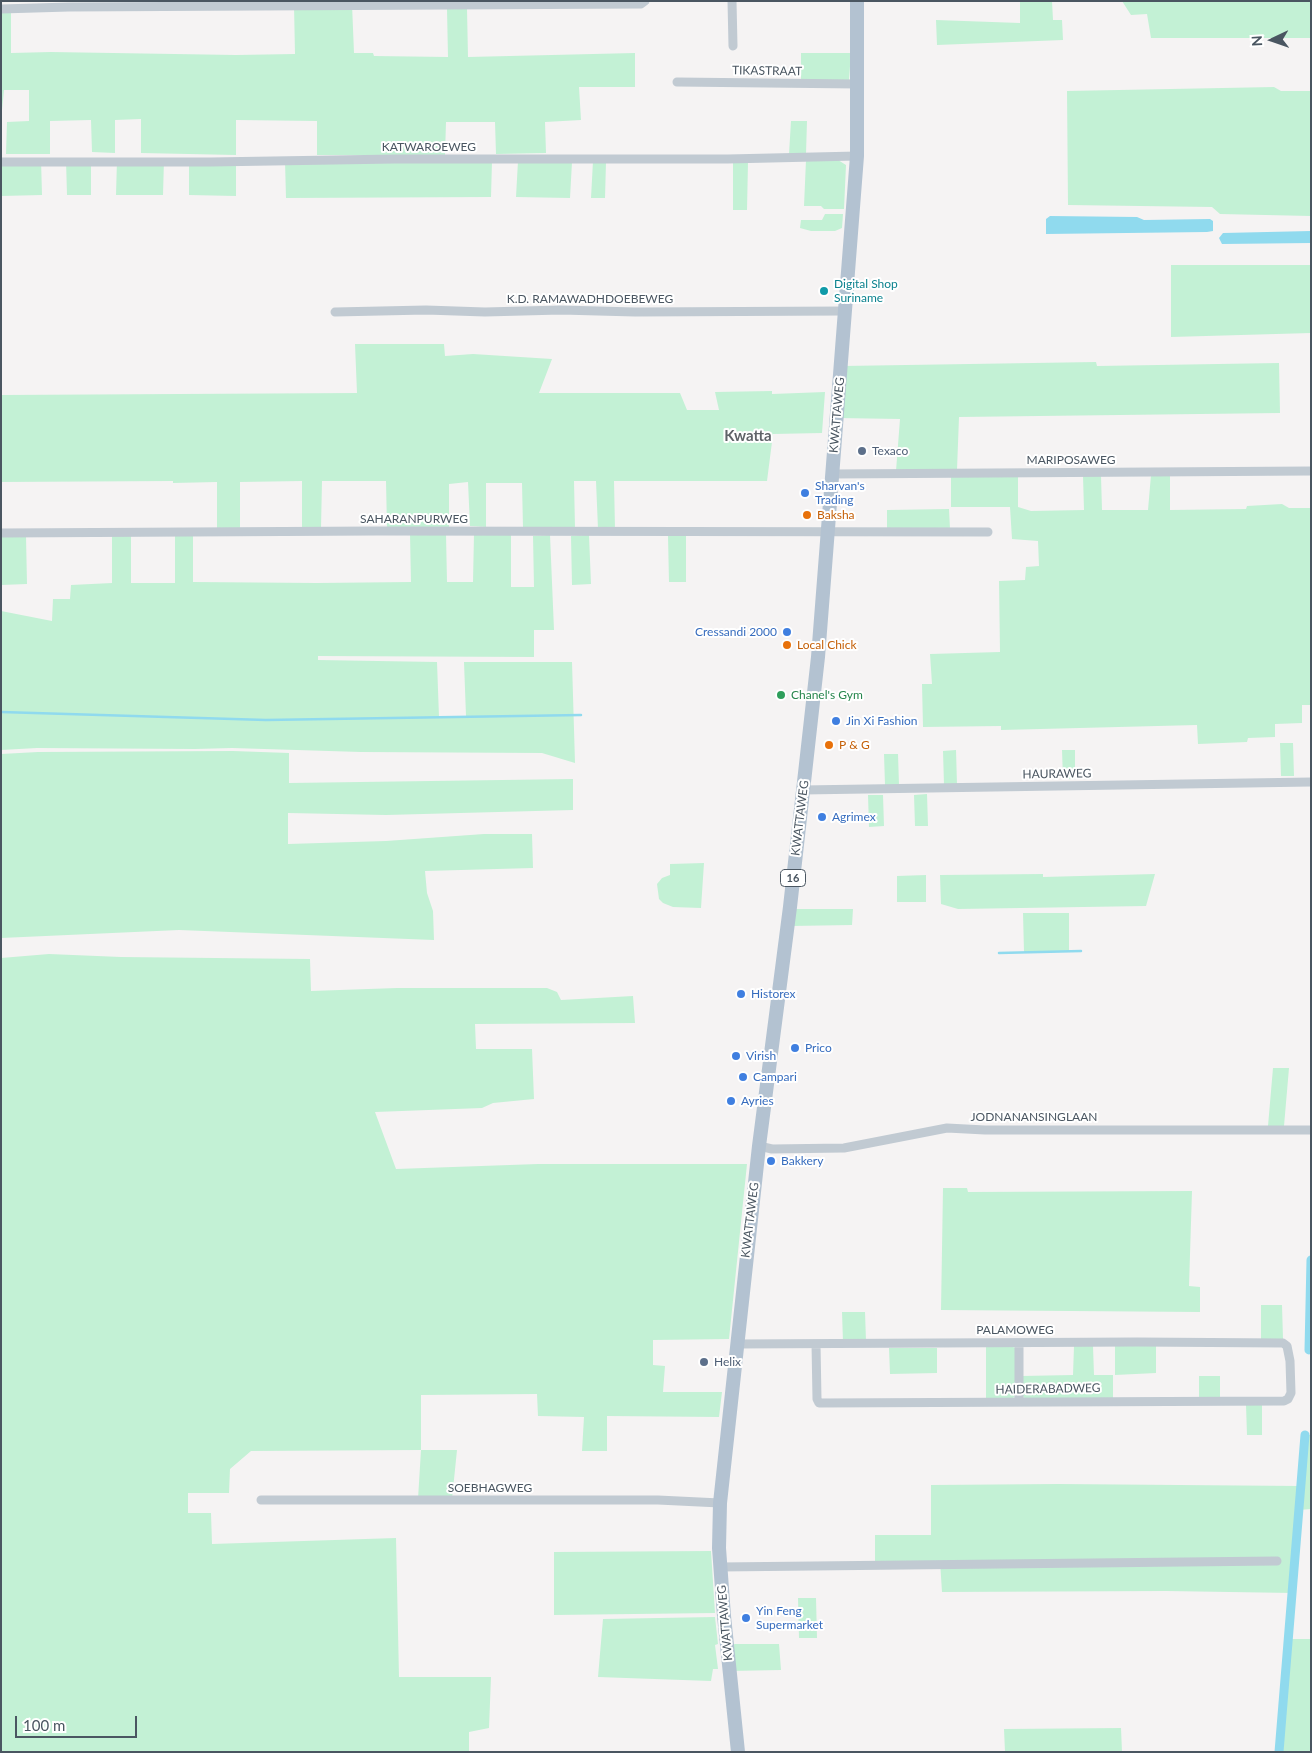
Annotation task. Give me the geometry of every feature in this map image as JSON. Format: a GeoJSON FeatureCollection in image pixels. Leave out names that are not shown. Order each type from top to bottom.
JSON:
{"type":"FeatureCollection","features":[{"type":"Feature","properties":{"kind":"main road","name":"KWATTAWEG"},"geometry":{"type":"LineString","coordinates":[[738,1752],[718,1540],[720,1503],[736,1344],[818,656],[857,156],[857,1]]}},
{"type":"Feature","properties":{"kind":"street"},"geometry":{"type":"LineString","coordinates":[[2,1],[1,9],[326,4],[641,4],[645,1]]}},
{"type":"Feature","properties":{"kind":"street"},"geometry":{"type":"LineString","coordinates":[[732,1],[733,46]]}},
{"type":"Feature","properties":{"kind":"street","name":"TIKASTRAAT"},"geometry":{"type":"LineString","coordinates":[[677,82],[857,84]]}},
{"type":"Feature","properties":{"kind":"street","name":"KATWAROEWEG"},"geometry":{"type":"LineString","coordinates":[[1,162],[857,156]]}},
{"type":"Feature","properties":{"kind":"street","name":"K.D. RAMAWADHDOEBEWEG"},"geometry":{"type":"LineString","coordinates":[[335,312],[426,310],[485,312],[561,310],[635,312],[846,311]]}},
{"type":"Feature","properties":{"kind":"street","name":"MARIPOSAWEG"},"geometry":{"type":"LineString","coordinates":[[832,474],[1311,471]]}},
{"type":"Feature","properties":{"kind":"street","name":"SAHARANPURWEG"},"geometry":{"type":"LineString","coordinates":[[1,533],[330,531],[988,532]]}},
{"type":"Feature","properties":{"kind":"street","name":"HAURAWEG"},"geometry":{"type":"LineString","coordinates":[[803,790],[1311,782]]}},
{"type":"Feature","properties":{"kind":"street","name":"JODNANANSINGLAAN"},"geometry":{"type":"LineString","coordinates":[[759,1146],[772,1149],[844,1148],[947,1128],[986,1130],[1311,1130]]}},
{"type":"Feature","properties":{"kind":"street"},"geometry":{"type":"LineString","coordinates":[[1019,1343],[1019,1402]]}},
{"type":"Feature","properties":{"kind":"street","name":"PALAMOWEG"},"geometry":{"type":"LineString","coordinates":[[736,1344],[1283,1343],[1289,1351]]}},
{"type":"Feature","properties":{"kind":"street","name":"HAIDERABADWEG"},"geometry":{"type":"LineString","coordinates":[[816,1344],[817,1398],[819,1402],[1284,1401],[1288,1399],[1291,1393],[1289,1351]]}},
{"type":"Feature","properties":{"kind":"street","name":"SOEBHAGWEG"},"geometry":{"type":"LineString","coordinates":[[261,1500],[649,1500],[720,1503]]}},
{"type":"Feature","properties":{"kind":"street"},"geometry":{"type":"LineString","coordinates":[[720,1567],[1277,1561]]}},
{"type":"Feature","properties":{"kind":"green space"},"geometry":{"type":"Polygon","coordinates":[[[1020,1],[1052,1],[1053,20],[1062,20],[1063,40],[937,45],[936,20],[1020,23],[1020,1]]]}},
{"type":"Feature","properties":{"kind":"green space"},"geometry":{"type":"Polygon","coordinates":[[[1122,1],[1311,1],[1311,38],[1151,38],[1147,14],[1131,15],[1122,1]]]}},
{"type":"Feature","properties":{"kind":"green space"},"geometry":{"type":"Polygon","coordinates":[[[352,4],[354,53],[373,53],[374,56],[448,57],[447,9],[467,9],[468,57],[635,53],[635,87],[579,87],[581,120],[545,122],[546,153],[496,154],[495,122],[446,122],[445,155],[317,155],[317,121],[236,120],[236,155],[141,153],[141,119],[115,120],[115,153],[92,152],[91,120],[50,121],[50,154],[6,154],[7,122],[29,121],[29,90],[4,90],[1,120],[1,5],[11,5],[11,53],[236,55],[295,54],[294,5],[352,4]]]}},
{"type":"Feature","properties":{"kind":"green space"},"geometry":{"type":"Polygon","coordinates":[[[801,53],[851,53],[849,80],[801,81],[801,53]]]}},
{"type":"Feature","properties":{"kind":"green space"},"geometry":{"type":"Polygon","coordinates":[[[1274,87],[1281,91],[1311,91],[1311,216],[1220,214],[1212,207],[1068,205],[1067,91],[1274,87]]]}},
{"type":"Feature","properties":{"kind":"green space"},"geometry":{"type":"Polygon","coordinates":[[[791,121],[807,121],[806,154],[789,154],[791,121]]]}},
{"type":"Feature","properties":{"kind":"green space"},"geometry":{"type":"Polygon","coordinates":[[[41,159],[42,195],[1,196],[1,160],[41,159]]]}},
{"type":"Feature","properties":{"kind":"green space"},"geometry":{"type":"Polygon","coordinates":[[[91,159],[91,195],[67,195],[66,160],[91,159]]]}},
{"type":"Feature","properties":{"kind":"green space"},"geometry":{"type":"Polygon","coordinates":[[[117,160],[164,160],[163,195],[116,195],[117,160]]]}},
{"type":"Feature","properties":{"kind":"green space"},"geometry":{"type":"Polygon","coordinates":[[[189,160],[236,160],[236,196],[189,195],[189,160]]]}},
{"type":"Feature","properties":{"kind":"green space"},"geometry":{"type":"Polygon","coordinates":[[[806,160],[838,160],[846,165],[844,209],[804,206],[806,160]]]}},
{"type":"Feature","properties":{"kind":"green space"},"geometry":{"type":"Polygon","coordinates":[[[285,161],[492,161],[491,197],[286,198],[285,161]]]}},
{"type":"Feature","properties":{"kind":"green space"},"geometry":{"type":"Polygon","coordinates":[[[518,161],[572,162],[570,198],[516,197],[518,161]]]}},
{"type":"Feature","properties":{"kind":"green space"},"geometry":{"type":"Polygon","coordinates":[[[593,161],[606,162],[605,198],[591,198],[593,161]]]}},
{"type":"Feature","properties":{"kind":"green space"},"geometry":{"type":"Polygon","coordinates":[[[733,162],[748,162],[747,210],[733,210],[733,162]]]}},
{"type":"Feature","properties":{"kind":"green space"},"geometry":{"type":"Polygon","coordinates":[[[825,214],[843,214],[842,228],[835,231],[811,231],[800,228],[801,220],[822,220],[825,214]]]}},
{"type":"Feature","properties":{"kind":"green space"},"geometry":{"type":"Polygon","coordinates":[[[1171,265],[1311,265],[1311,333],[1171,337],[1171,265]]]}},
{"type":"Feature","properties":{"kind":"green space"},"geometry":{"type":"Polygon","coordinates":[[[355,344],[444,344],[445,356],[473,354],[552,359],[539,393],[680,393],[687,410],[719,410],[715,392],[772,391],[772,394],[825,392],[822,433],[773,434],[767,481],[614,481],[615,529],[598,529],[596,481],[574,481],[575,528],[523,528],[522,483],[486,483],[486,527],[470,526],[468,482],[449,484],[449,528],[387,528],[386,481],[322,481],[321,528],[302,528],[302,481],[240,482],[240,528],[217,528],[217,482],[1,482],[1,395],[357,393],[355,344]]]}},
{"type":"Feature","properties":{"kind":"green space"},"geometry":{"type":"Polygon","coordinates":[[[1096,362],[1097,366],[1279,363],[1280,413],[959,417],[957,470],[896,471],[900,419],[838,418],[843,366],[1096,362]]]}},
{"type":"Feature","properties":{"kind":"green space"},"geometry":{"type":"Polygon","coordinates":[[[1170,474],[1170,510],[1246,509],[1247,506],[1282,504],[1289,508],[1311,508],[1311,705],[1302,705],[1302,723],[1275,724],[1275,737],[1248,738],[1247,742],[1198,744],[1197,725],[1001,730],[1001,726],[923,727],[922,684],[932,684],[930,654],[1000,652],[999,581],[1025,580],[1026,567],[1039,566],[1038,541],[1012,539],[1010,507],[951,507],[951,477],[1018,477],[1018,507],[1031,511],[1084,510],[1083,476],[1101,476],[1102,510],[1148,510],[1151,475],[1170,474]]]}},
{"type":"Feature","properties":{"kind":"green space"},"geometry":{"type":"Polygon","coordinates":[[[949,509],[950,529],[887,529],[887,510],[949,509]]]}},
{"type":"Feature","properties":{"kind":"green space"},"geometry":{"type":"Polygon","coordinates":[[[175,534],[193,534],[193,582],[317,583],[411,582],[410,534],[446,534],[447,582],[473,582],[474,534],[511,535],[511,587],[534,587],[533,536],[550,535],[554,630],[534,630],[534,657],[318,656],[318,660],[437,662],[439,717],[466,716],[464,662],[572,662],[575,763],[542,753],[361,752],[232,748],[37,748],[1,750],[1,611],[52,621],[53,599],[70,599],[71,585],[112,583],[112,535],[131,535],[131,583],[175,583],[175,534]]]}},
{"type":"Feature","properties":{"kind":"green space"},"geometry":{"type":"Polygon","coordinates":[[[589,535],[591,584],[572,585],[571,536],[589,535]]]}},
{"type":"Feature","properties":{"kind":"green space"},"geometry":{"type":"Polygon","coordinates":[[[686,535],[686,582],[669,582],[668,536],[686,535]]]}},
{"type":"Feature","properties":{"kind":"green space"},"geometry":{"type":"Polygon","coordinates":[[[1,536],[26,536],[27,584],[1,585],[1,536]]]}},
{"type":"Feature","properties":{"kind":"green space"},"geometry":{"type":"Polygon","coordinates":[[[1280,743],[1293,743],[1294,776],[1281,776],[1280,743]]]}},
{"type":"Feature","properties":{"kind":"green space"},"geometry":{"type":"Polygon","coordinates":[[[956,750],[957,785],[944,785],[943,751],[956,750]]]}},
{"type":"Feature","properties":{"kind":"green space"},"geometry":{"type":"Polygon","coordinates":[[[1062,750],[1075,750],[1075,779],[1063,779],[1062,750]]]}},
{"type":"Feature","properties":{"kind":"green space"},"geometry":{"type":"Polygon","coordinates":[[[233,751],[289,753],[289,783],[573,779],[573,810],[386,815],[288,813],[288,844],[386,841],[484,834],[532,834],[533,868],[425,871],[427,893],[433,911],[434,940],[179,930],[1,938],[1,754],[38,752],[233,751]]]}},
{"type":"Feature","properties":{"kind":"green space"},"geometry":{"type":"Polygon","coordinates":[[[884,754],[898,754],[899,785],[885,785],[884,754]]]}},
{"type":"Feature","properties":{"kind":"green space"},"geometry":{"type":"Polygon","coordinates":[[[927,794],[928,826],[915,826],[914,795],[927,794]]]}},
{"type":"Feature","properties":{"kind":"green space"},"geometry":{"type":"Polygon","coordinates":[[[868,795],[883,795],[884,826],[869,827],[868,795]]]}},
{"type":"Feature","properties":{"kind":"green space"},"geometry":{"type":"Polygon","coordinates":[[[704,863],[701,908],[673,907],[659,899],[657,884],[662,878],[670,875],[670,864],[704,863]]]}},
{"type":"Feature","properties":{"kind":"green space"},"geometry":{"type":"Polygon","coordinates":[[[1043,874],[1043,877],[1155,874],[1146,906],[958,909],[941,904],[940,875],[1043,874]]]}},
{"type":"Feature","properties":{"kind":"green space"},"geometry":{"type":"Polygon","coordinates":[[[926,875],[926,902],[897,902],[897,876],[926,875]]]}},
{"type":"Feature","properties":{"kind":"green space"},"geometry":{"type":"Polygon","coordinates":[[[792,909],[853,909],[852,925],[790,926],[792,909]]]}},
{"type":"Feature","properties":{"kind":"green space"},"geometry":{"type":"Polygon","coordinates":[[[1023,913],[1069,913],[1069,951],[1024,952],[1023,913]]]}},
{"type":"Feature","properties":{"kind":"green space"},"geometry":{"type":"Polygon","coordinates":[[[49,954],[121,957],[310,959],[311,991],[397,988],[547,988],[557,992],[561,1000],[633,996],[635,1023],[475,1024],[476,1049],[532,1049],[534,1099],[493,1103],[482,1108],[375,1112],[396,1169],[538,1164],[747,1164],[729,1339],[653,1340],[653,1365],[665,1366],[663,1392],[722,1392],[719,1417],[607,1416],[607,1451],[582,1451],[584,1417],[538,1416],[537,1394],[421,1395],[421,1450],[251,1451],[230,1469],[229,1493],[188,1493],[188,1513],[211,1513],[212,1544],[396,1538],[399,1677],[491,1677],[489,1728],[469,1732],[469,1752],[1,1752],[1,958],[49,954]]]}},
{"type":"Feature","properties":{"kind":"green space"},"geometry":{"type":"Polygon","coordinates":[[[1273,1068],[1289,1068],[1284,1126],[1268,1126],[1273,1068]]]}},
{"type":"Feature","properties":{"kind":"green space"},"geometry":{"type":"Polygon","coordinates":[[[943,1188],[967,1188],[968,1192],[1192,1191],[1189,1286],[1200,1287],[1200,1312],[941,1310],[943,1188]]]}},
{"type":"Feature","properties":{"kind":"green space"},"geometry":{"type":"Polygon","coordinates":[[[1261,1305],[1282,1305],[1283,1339],[1261,1339],[1261,1305]]]}},
{"type":"Feature","properties":{"kind":"green space"},"geometry":{"type":"Polygon","coordinates":[[[842,1312],[865,1312],[866,1341],[843,1342],[842,1312]]]}},
{"type":"Feature","properties":{"kind":"green space"},"geometry":{"type":"Polygon","coordinates":[[[1115,1345],[1156,1345],[1156,1373],[1115,1375],[1115,1345]]]}},
{"type":"Feature","properties":{"kind":"green space"},"geometry":{"type":"Polygon","coordinates":[[[1074,1346],[1093,1346],[1094,1375],[1113,1375],[1113,1398],[1026,1400],[1022,1395],[1022,1376],[1073,1375],[1074,1346]]]}},
{"type":"Feature","properties":{"kind":"green space"},"geometry":{"type":"Polygon","coordinates":[[[986,1347],[1016,1348],[1015,1396],[1013,1398],[986,1399],[986,1347]]]}},
{"type":"Feature","properties":{"kind":"green space"},"geometry":{"type":"Polygon","coordinates":[[[889,1348],[937,1348],[937,1373],[890,1374],[889,1348]]]}},
{"type":"Feature","properties":{"kind":"green space"},"geometry":{"type":"Polygon","coordinates":[[[1199,1376],[1220,1376],[1220,1399],[1199,1399],[1199,1376]]]}},
{"type":"Feature","properties":{"kind":"green space"},"geometry":{"type":"Polygon","coordinates":[[[1262,1404],[1262,1435],[1247,1435],[1246,1405],[1262,1404]]]}},
{"type":"Feature","properties":{"kind":"green space"},"geometry":{"type":"Polygon","coordinates":[[[1305,1435],[1311,1435],[1311,1509],[1299,1510],[1293,1593],[1166,1591],[942,1592],[940,1561],[875,1562],[875,1535],[931,1535],[931,1485],[1300,1486],[1305,1435]]]}},
{"type":"Feature","properties":{"kind":"green space"},"geometry":{"type":"Polygon","coordinates":[[[421,1450],[457,1450],[452,1499],[418,1499],[421,1450]]]}},
{"type":"Feature","properties":{"kind":"green space"},"geometry":{"type":"Polygon","coordinates":[[[711,1551],[715,1613],[554,1615],[554,1552],[711,1551]]]}},
{"type":"Feature","properties":{"kind":"green space"},"geometry":{"type":"Polygon","coordinates":[[[798,1598],[816,1598],[817,1638],[799,1638],[798,1598]]]}},
{"type":"Feature","properties":{"kind":"green space"},"geometry":{"type":"Polygon","coordinates":[[[715,1617],[718,1644],[715,1645],[718,1669],[713,1669],[711,1681],[598,1677],[603,1619],[715,1617]]]}},
{"type":"Feature","properties":{"kind":"green space"},"geometry":{"type":"Polygon","coordinates":[[[1290,1639],[1311,1639],[1311,1752],[1279,1752],[1282,1705],[1290,1639]]]}},
{"type":"Feature","properties":{"kind":"green space"},"geometry":{"type":"Polygon","coordinates":[[[735,1644],[779,1644],[781,1670],[730,1671],[727,1646],[735,1644]]]}},
{"type":"Feature","properties":{"kind":"green space"},"geometry":{"type":"Polygon","coordinates":[[[1121,1728],[1122,1752],[1005,1752],[1004,1729],[1121,1728]]]}},
{"type":"Feature","properties":{"kind":"water"},"geometry":{"type":"Polygon","coordinates":[[[1050,216],[1137,217],[1144,220],[1210,219],[1213,221],[1213,231],[1046,234],[1046,219],[1050,216]]]}},
{"type":"Feature","properties":{"kind":"water"},"geometry":{"type":"Polygon","coordinates":[[[1311,231],[1311,243],[1222,244],[1219,238],[1223,233],[1311,231]]]}},
{"type":"Feature","properties":{"kind":"waterway"},"geometry":{"type":"LineString","coordinates":[[1,712],[266,720],[581,715]]}},
{"type":"Feature","properties":{"kind":"waterway"},"geometry":{"type":"LineString","coordinates":[[999,953],[1081,951]]}},
{"type":"Feature","properties":{"kind":"waterway"},"geometry":{"type":"LineString","coordinates":[[1309,1350],[1311,1260]]}},
{"type":"Feature","properties":{"kind":"waterway"},"geometry":{"type":"LineString","coordinates":[[1279,1752],[1305,1435]]}},
{"type":"Feature","properties":{"kind":"place","name":"Digital Shop Suriname"},"geometry":{"type":"Point","coordinates":[824,291]}},
{"type":"Feature","properties":{"kind":"place","name":"Texaco"},"geometry":{"type":"Point","coordinates":[862,451]}},
{"type":"Feature","properties":{"kind":"place","name":"Sharvan's Trading"},"geometry":{"type":"Point","coordinates":[805,493]}},
{"type":"Feature","properties":{"kind":"place","name":"Baksha"},"geometry":{"type":"Point","coordinates":[807,515]}},
{"type":"Feature","properties":{"kind":"place","name":"Cressandi 2000"},"geometry":{"type":"Point","coordinates":[787,632]}},
{"type":"Feature","properties":{"kind":"place","name":"Local Chick"},"geometry":{"type":"Point","coordinates":[787,645]}},
{"type":"Feature","properties":{"kind":"place","name":"Chanel's Gym"},"geometry":{"type":"Point","coordinates":[781,695]}},
{"type":"Feature","properties":{"kind":"place","name":"Jin Xi Fashion"},"geometry":{"type":"Point","coordinates":[836,721]}},
{"type":"Feature","properties":{"kind":"place","name":"P & G"},"geometry":{"type":"Point","coordinates":[829,745]}},
{"type":"Feature","properties":{"kind":"place","name":"Agrimex"},"geometry":{"type":"Point","coordinates":[822,817]}},
{"type":"Feature","properties":{"kind":"place","name":"Historex"},"geometry":{"type":"Point","coordinates":[741,994]}},
{"type":"Feature","properties":{"kind":"place","name":"Prico"},"geometry":{"type":"Point","coordinates":[795,1048]}},
{"type":"Feature","properties":{"kind":"place","name":"Virish"},"geometry":{"type":"Point","coordinates":[736,1056]}},
{"type":"Feature","properties":{"kind":"place","name":"Campari"},"geometry":{"type":"Point","coordinates":[743,1077]}},
{"type":"Feature","properties":{"kind":"place","name":"Ayries"},"geometry":{"type":"Point","coordinates":[731,1101]}},
{"type":"Feature","properties":{"kind":"place","name":"Bakkery"},"geometry":{"type":"Point","coordinates":[771,1161]}},
{"type":"Feature","properties":{"kind":"place","name":"Helix"},"geometry":{"type":"Point","coordinates":[704,1362]}},
{"type":"Feature","properties":{"kind":"place","name":"Yin Feng Supermarket"},"geometry":{"type":"Point","coordinates":[746,1618]}},
{"type":"Feature","properties":{"kind":"district","name":"Kwatta"},"geometry":{"type":"Point","coordinates":[748,436]}}]}
